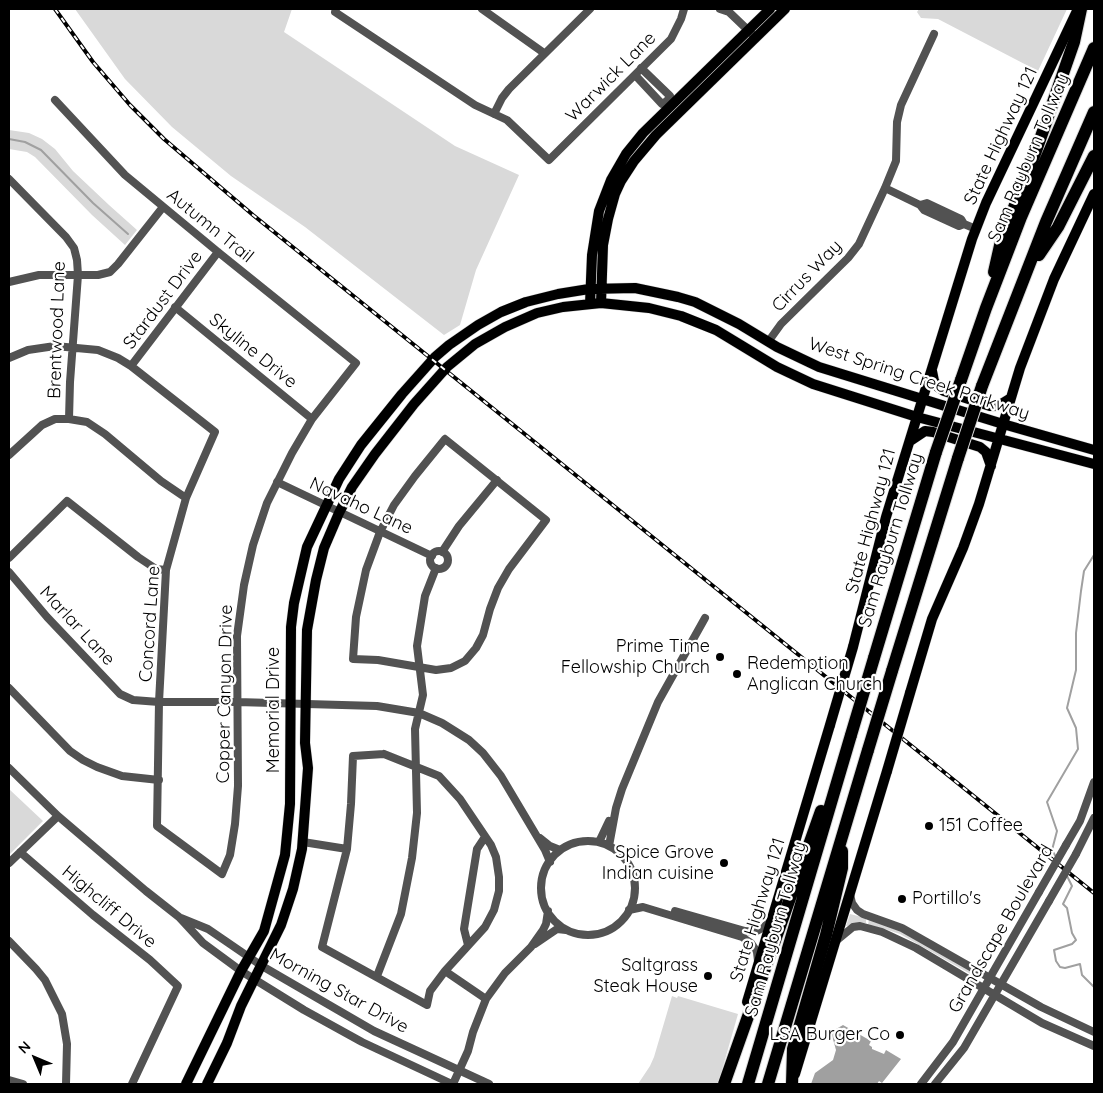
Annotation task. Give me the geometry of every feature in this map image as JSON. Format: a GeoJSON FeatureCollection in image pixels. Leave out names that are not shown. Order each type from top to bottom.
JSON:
{"type":"FeatureCollection","features":[{"type":"Feature","properties":{"kind":"highway"},"geometry":{"type":"LineString","coordinates":[[986,308],[1001,240],[1036,151],[1074,42],[1079,9]]}},
{"type":"Feature","properties":{"kind":"highway","name":"Sam Rayburn Tollway"},"geometry":{"type":"LineString","coordinates":[[748,1084],[936,452],[986,308],[1021,217],[1094,48]]}},
{"type":"Feature","properties":{"kind":"highway","name":"Sam Rayburn Tollway"},"geometry":{"type":"LineString","coordinates":[[768,1084],[892,671],[982,386],[1023,281],[1094,112]]}},
{"type":"Feature","properties":{"kind":"highway"},"geometry":{"type":"LineString","coordinates":[[1023,281],[1058,227],[1094,156]]}},
{"type":"Feature","properties":{"kind":"highway"},"geometry":{"type":"LineString","coordinates":[[723,1084],[776,942],[809,842],[826,798],[842,766]]}},
{"type":"Feature","properties":{"kind":"highway"},"geometry":{"type":"LineString","coordinates":[[792,1084],[793,1049],[826,935],[842,868],[843,834]]}},
{"type":"Feature","properties":{"kind":"main road"},"geometry":{"type":"LineString","coordinates":[[590,304],[592,255],[599,211],[614,184],[626,154],[643,132],[662,114],[669,103],[770,9]]}},
{"type":"Feature","properties":{"kind":"main road"},"geometry":{"type":"LineString","coordinates":[[602,303],[603,245],[614,184],[670,122],[786,9]]}},
{"type":"Feature","properties":{"kind":"main road","name":"State Highway 121"},"geometry":{"type":"LineString","coordinates":[[723,1084],[853,647],[886,517],[963,266],[990,195],[1079,9]]}},
{"type":"Feature","properties":{"kind":"main road"},"geometry":{"type":"LineString","coordinates":[[662,114],[670,122]]}},
{"type":"Feature","properties":{"kind":"main road"},"geometry":{"type":"LineString","coordinates":[[792,1084],[932,619],[963,548],[991,466],[1020,368],[1054,279],[1094,194]]}},
{"type":"Feature","properties":{"kind":"main road","name":"West Spring Creek Parkway"},"geometry":{"type":"LineString","coordinates":[[435,357],[478,324],[526,302],[590,289],[635,288],[695,302],[739,324],[768,342],[819,367],[869,384],[1094,450]]}},
{"type":"Feature","properties":{"kind":"main road","name":"West Spring Creek Parkway"},"geometry":{"type":"LineString","coordinates":[[447,367],[475,344],[505,327],[537,313],[563,307],[602,303],[649,308],[681,316],[716,330],[777,367],[813,384],[917,416],[1094,464]]}},
{"type":"Feature","properties":{"kind":"main road"},"geometry":{"type":"LineString","coordinates":[[760,357],[768,342]]}},
{"type":"Feature","properties":{"kind":"main road","name":"Memorial Drive"},"geometry":{"type":"LineString","coordinates":[[186,1084],[249,957],[264,931],[285,855],[290,804],[290,651],[294,603],[308,547],[339,479],[362,445],[402,394],[435,357]]}},
{"type":"Feature","properties":{"kind":"main road","name":"Memorial Drive"},"geometry":{"type":"LineString","coordinates":[[207,1084],[227,1043],[241,1006],[256,980],[281,924],[290,898],[303,842],[308,768],[305,743],[307,630],[324,548],[352,487],[414,404],[447,367]]}},
{"type":"Feature","properties":{"kind":"main road"},"geometry":{"type":"LineString","coordinates":[[932,370],[934,381],[944,391],[990,406],[998,406],[1011,398]]}},
{"type":"Feature","properties":{"kind":"main road"},"geometry":{"type":"LineString","coordinates":[[910,441],[925,431],[933,432],[980,447],[986,452],[991,466]]}},
{"type":"Feature","properties":{"kind":"street"},"geometry":{"type":"LineString","coordinates":[[482,9],[544,53]]}},
{"type":"Feature","properties":{"kind":"street"},"geometry":{"type":"LineString","coordinates":[[335,10],[475,105],[494,114],[509,89],[590,9]]}},
{"type":"Feature","properties":{"kind":"street","name":"Warwick Lane"},"geometry":{"type":"LineString","coordinates":[[494,114],[507,120],[517,128],[550,160],[671,39],[684,9]]}},
{"type":"Feature","properties":{"kind":"street"},"geometry":{"type":"LineString","coordinates":[[720,9],[729,12],[756,38]]}},
{"type":"Feature","properties":{"kind":"street","name":"Cirrus Way"},"geometry":{"type":"LineString","coordinates":[[768,342],[780,324],[848,258],[859,244],[886,188],[896,162],[898,122],[901,105],[934,34]]}},
{"type":"Feature","properties":{"kind":"street"},"geometry":{"type":"LineString","coordinates":[[635,75],[662,104],[669,103],[670,96],[642,68]]}},
{"type":"Feature","properties":{"kind":"street","name":"Autumn Trail"},"geometry":{"type":"LineString","coordinates":[[55,100],[125,175],[356,363]]}},
{"type":"Feature","properties":{"kind":"street","name":"Brentwood Lane"},"geometry":{"type":"LineString","coordinates":[[9,179],[66,237],[74,248],[78,275],[74,309],[69,419]]}},
{"type":"Feature","properties":{"kind":"street"},"geometry":{"type":"LineString","coordinates":[[886,188],[920,205],[927,203],[961,219],[964,224],[976,229]]}},
{"type":"Feature","properties":{"kind":"street"},"geometry":{"type":"LineString","coordinates":[[9,282],[39,275],[98,275],[110,272],[163,207]]}},
{"type":"Feature","properties":{"kind":"street","name":"Stardust Drive"},"geometry":{"type":"LineString","coordinates":[[131,366],[218,252]]}},
{"type":"Feature","properties":{"kind":"street","name":"Skyline Drive"},"geometry":{"type":"LineString","coordinates":[[175,307],[312,419]]}},
{"type":"Feature","properties":{"kind":"street"},"geometry":{"type":"LineString","coordinates":[[9,358],[28,350],[55,346],[73,347],[98,350],[118,358],[131,366]]}},
{"type":"Feature","properties":{"kind":"street","name":"Copper Canyon Drive"},"geometry":{"type":"LineString","coordinates":[[157,826],[222,874],[230,855],[238,786],[237,636],[244,586],[259,524],[277,482],[312,419],[356,363]]}},
{"type":"Feature","properties":{"kind":"street","name":"Concord Lane"},"geometry":{"type":"LineString","coordinates":[[131,366],[216,432],[186,498],[166,570],[159,702],[157,826]]}},
{"type":"Feature","properties":{"kind":"street"},"geometry":{"type":"LineString","coordinates":[[9,454],[42,425],[55,419],[87,422],[186,498]]}},
{"type":"Feature","properties":{"kind":"street"},"geometry":{"type":"LineString","coordinates":[[445,439],[497,480],[546,520],[509,569],[498,588],[483,635],[476,648],[465,661],[451,668],[436,670],[378,660],[352,660],[356,617],[366,570],[380,532],[394,505],[445,439]]}},
{"type":"Feature","properties":{"kind":"street"},"geometry":{"type":"LineString","coordinates":[[442,552],[459,526],[497,480]]}},
{"type":"Feature","properties":{"kind":"street","name":"Navaho Lane"},"geometry":{"type":"LineString","coordinates":[[277,482],[432,556]]}},
{"type":"Feature","properties":{"kind":"street"},"geometry":{"type":"LineString","coordinates":[[9,558],[67,501],[138,557],[156,569],[166,570]]}},
{"type":"Feature","properties":{"kind":"street"},"geometry":{"type":"LineString","coordinates":[[436,552],[442,552],[447,555],[448,562],[442,568],[436,568],[431,561],[432,556],[436,552]]}},
{"type":"Feature","properties":{"kind":"street"},"geometry":{"type":"LineString","coordinates":[[377,976],[401,914],[412,858],[417,813],[414,729],[423,695],[418,646],[425,596],[436,568]]}},
{"type":"Feature","properties":{"kind":"street","name":"Marlar Lane"},"geometry":{"type":"LineString","coordinates":[[9,572],[47,617],[120,694],[140,702],[306,703],[377,706],[419,713],[462,735],[483,753],[501,776],[550,862]]}},
{"type":"Feature","properties":{"kind":"street"},"geometry":{"type":"LineString","coordinates":[[599,842],[616,808],[658,702],[704,618]]}},
{"type":"Feature","properties":{"kind":"street"},"geometry":{"type":"LineString","coordinates":[[9,688],[70,750],[83,760],[98,768],[122,776],[158,780]]}},
{"type":"Feature","properties":{"kind":"street"},"geometry":{"type":"LineString","coordinates":[[384,754],[416,768],[439,776],[460,799],[496,857],[499,877],[499,891],[494,910],[485,927],[430,991],[426,1005],[322,947],[347,849],[351,804],[352,756],[384,754]]}},
{"type":"Feature","properties":{"kind":"street","name":"Morning Star Drive"},"geometry":{"type":"LineString","coordinates":[[9,768],[58,816],[179,917],[203,943],[242,971],[362,1042],[453,1084]]}},
{"type":"Feature","properties":{"kind":"street","name":"Grandscape Boulevard"},"geometry":{"type":"LineString","coordinates":[[921,1084],[953,1042],[984,989],[1080,821],[1094,782]]}},
{"type":"Feature","properties":{"kind":"street"},"geometry":{"type":"LineString","coordinates":[[609,846],[616,808]]}},
{"type":"Feature","properties":{"kind":"street"},"geometry":{"type":"LineString","coordinates":[[9,863],[58,816]]}},
{"type":"Feature","properties":{"kind":"street","name":"Grandscape Boulevard"},"geometry":{"type":"LineString","coordinates":[[935,1084],[964,1048],[1076,854],[1094,818]]}},
{"type":"Feature","properties":{"kind":"street"},"geometry":{"type":"LineString","coordinates":[[536,835],[550,846],[560,850]]}},
{"type":"Feature","properties":{"kind":"street"},"geometry":{"type":"LineString","coordinates":[[468,945],[464,929],[477,849],[485,837]]}},
{"type":"Feature","properties":{"kind":"street"},"geometry":{"type":"LineString","coordinates":[[453,1084],[460,1071],[486,1000],[505,973],[531,947],[557,930],[595,934],[609,930],[621,921],[630,910],[635,893],[635,883],[628,863],[622,855],[609,846],[599,842],[583,841],[573,844],[560,850],[550,862],[543,876],[541,888],[548,912],[555,921],[567,930]]}},
{"type":"Feature","properties":{"kind":"street"},"geometry":{"type":"LineString","coordinates":[[303,842],[347,849]]}},
{"type":"Feature","properties":{"kind":"street","name":"Highcliff Drive"},"geometry":{"type":"LineString","coordinates":[[20,852],[93,915],[150,960],[178,986],[132,1084]]}},
{"type":"Feature","properties":{"kind":"street"},"geometry":{"type":"LineString","coordinates":[[635,893],[645,902],[744,931],[755,932],[764,927],[772,918]]}},
{"type":"Feature","properties":{"kind":"street"},"geometry":{"type":"LineString","coordinates":[[850,893],[852,903],[863,914],[902,928],[1041,1007],[1094,1032]]}},
{"type":"Feature","properties":{"kind":"street"},"geometry":{"type":"LineString","coordinates":[[630,910],[643,907],[742,937],[751,943],[757,952],[758,966]]}},
{"type":"Feature","properties":{"kind":"street"},"geometry":{"type":"LineString","coordinates":[[531,947],[546,924],[548,912]]}},
{"type":"Feature","properties":{"kind":"street","name":"Morning Star Drive"},"geometry":{"type":"LineString","coordinates":[[179,917],[208,929],[262,966],[374,1031],[489,1084]]}},
{"type":"Feature","properties":{"kind":"street"},"geometry":{"type":"LineString","coordinates":[[835,942],[853,927],[860,926],[882,932],[916,948],[1042,1023],[1094,1046]]}},
{"type":"Feature","properties":{"kind":"street"},"geometry":{"type":"LineString","coordinates":[[9,941],[45,980],[62,1014],[67,1044],[66,1084]]}},
{"type":"Feature","properties":{"kind":"street"},"geometry":{"type":"LineString","coordinates":[[446,972],[486,1000]]}},
{"type":"Feature","properties":{"kind":"street"},"geometry":{"type":"LineString","coordinates":[[9,1080],[23,1084]]}},
{"type":"Feature","properties":{"kind":"shaded area"},"geometry":{"type":"Polygon","coordinates":[[[75,9],[292,9],[284,32],[455,146],[519,175],[476,270],[460,325],[444,335],[305,227],[231,176],[172,127],[125,79],[75,9]]]}},
{"type":"Feature","properties":{"kind":"shaded area"},"geometry":{"type":"Polygon","coordinates":[[[919,9],[1067,9],[1038,71],[938,19],[921,18],[917,12],[919,9]]]}},
{"type":"Feature","properties":{"kind":"shaded area"},"geometry":{"type":"Polygon","coordinates":[[[9,130],[29,133],[42,139],[55,149],[73,171],[137,230],[125,245],[92,215],[35,157],[27,152],[9,149],[9,130]]]}},
{"type":"Feature","properties":{"kind":"shaded area"},"geometry":{"type":"Polygon","coordinates":[[[9,789],[43,821],[9,855],[9,789]]]}},
{"type":"Feature","properties":{"kind":"shaded area"},"geometry":{"type":"Polygon","coordinates":[[[850,914],[866,918],[866,923],[846,926],[850,914]]]}},
{"type":"Feature","properties":{"kind":"shaded area"},"geometry":{"type":"Polygon","coordinates":[[[869,919],[899,930],[975,973],[974,976],[900,934],[868,925],[869,919]]]}},
{"type":"Feature","properties":{"kind":"shaded area"},"geometry":{"type":"Polygon","coordinates":[[[672,996],[677,998],[678,996],[738,1014],[718,1084],[638,1084],[654,1057],[672,996]]]}},
{"type":"Feature","properties":{"kind":"shaded area"},"geometry":{"type":"Polygon","coordinates":[[[843,1025],[871,1041],[869,1045],[872,1049],[884,1054],[886,1050],[901,1059],[882,1083],[879,1081],[877,1084],[811,1084],[815,1073],[833,1060],[836,1050],[831,1032],[843,1025]]]}},
{"type":"Feature","properties":{"kind":"waterway"},"geometry":{"type":"LineString","coordinates":[[9,139],[25,142],[41,150],[93,203],[128,234]]}},
{"type":"Feature","properties":{"kind":"waterway"},"geometry":{"type":"LineString","coordinates":[[1056,857],[1052,850],[1057,831],[1047,802],[1078,749],[1076,728],[1067,708],[1076,670],[1076,633],[1084,571],[1094,555]]}},
{"type":"Feature","properties":{"kind":"waterway"},"geometry":{"type":"LineString","coordinates":[[1067,876],[1072,886],[1063,904],[1067,908],[1072,933],[1076,940],[1072,944],[1054,950],[1056,961],[1060,967],[1065,968],[1080,964],[1082,975],[1094,987]]}},
{"type":"Feature","properties":{"kind":"railway"},"geometry":{"type":"LineString","coordinates":[[55,9],[93,62],[130,105],[164,139],[253,215],[1094,893]]}},
{"type":"Feature","properties":{"kind":"place","name":"Prime Time Fellowship Church"},"geometry":{"type":"Point","coordinates":[720,657]}},
{"type":"Feature","properties":{"kind":"place","name":"Redemption Anglican Church"},"geometry":{"type":"Point","coordinates":[737,674]}},
{"type":"Feature","properties":{"kind":"place","name":"151 Coffee"},"geometry":{"type":"Point","coordinates":[929,826]}},
{"type":"Feature","properties":{"kind":"place","name":"Spice Grove Indian cuisine"},"geometry":{"type":"Point","coordinates":[724,863]}},
{"type":"Feature","properties":{"kind":"place","name":"Portillo's"},"geometry":{"type":"Point","coordinates":[902,899]}},
{"type":"Feature","properties":{"kind":"place","name":"Saltgrass Steak House"},"geometry":{"type":"Point","coordinates":[708,976]}},
{"type":"Feature","properties":{"kind":"place","name":"LSA Burger Co"},"geometry":{"type":"Point","coordinates":[900,1035]}}]}
